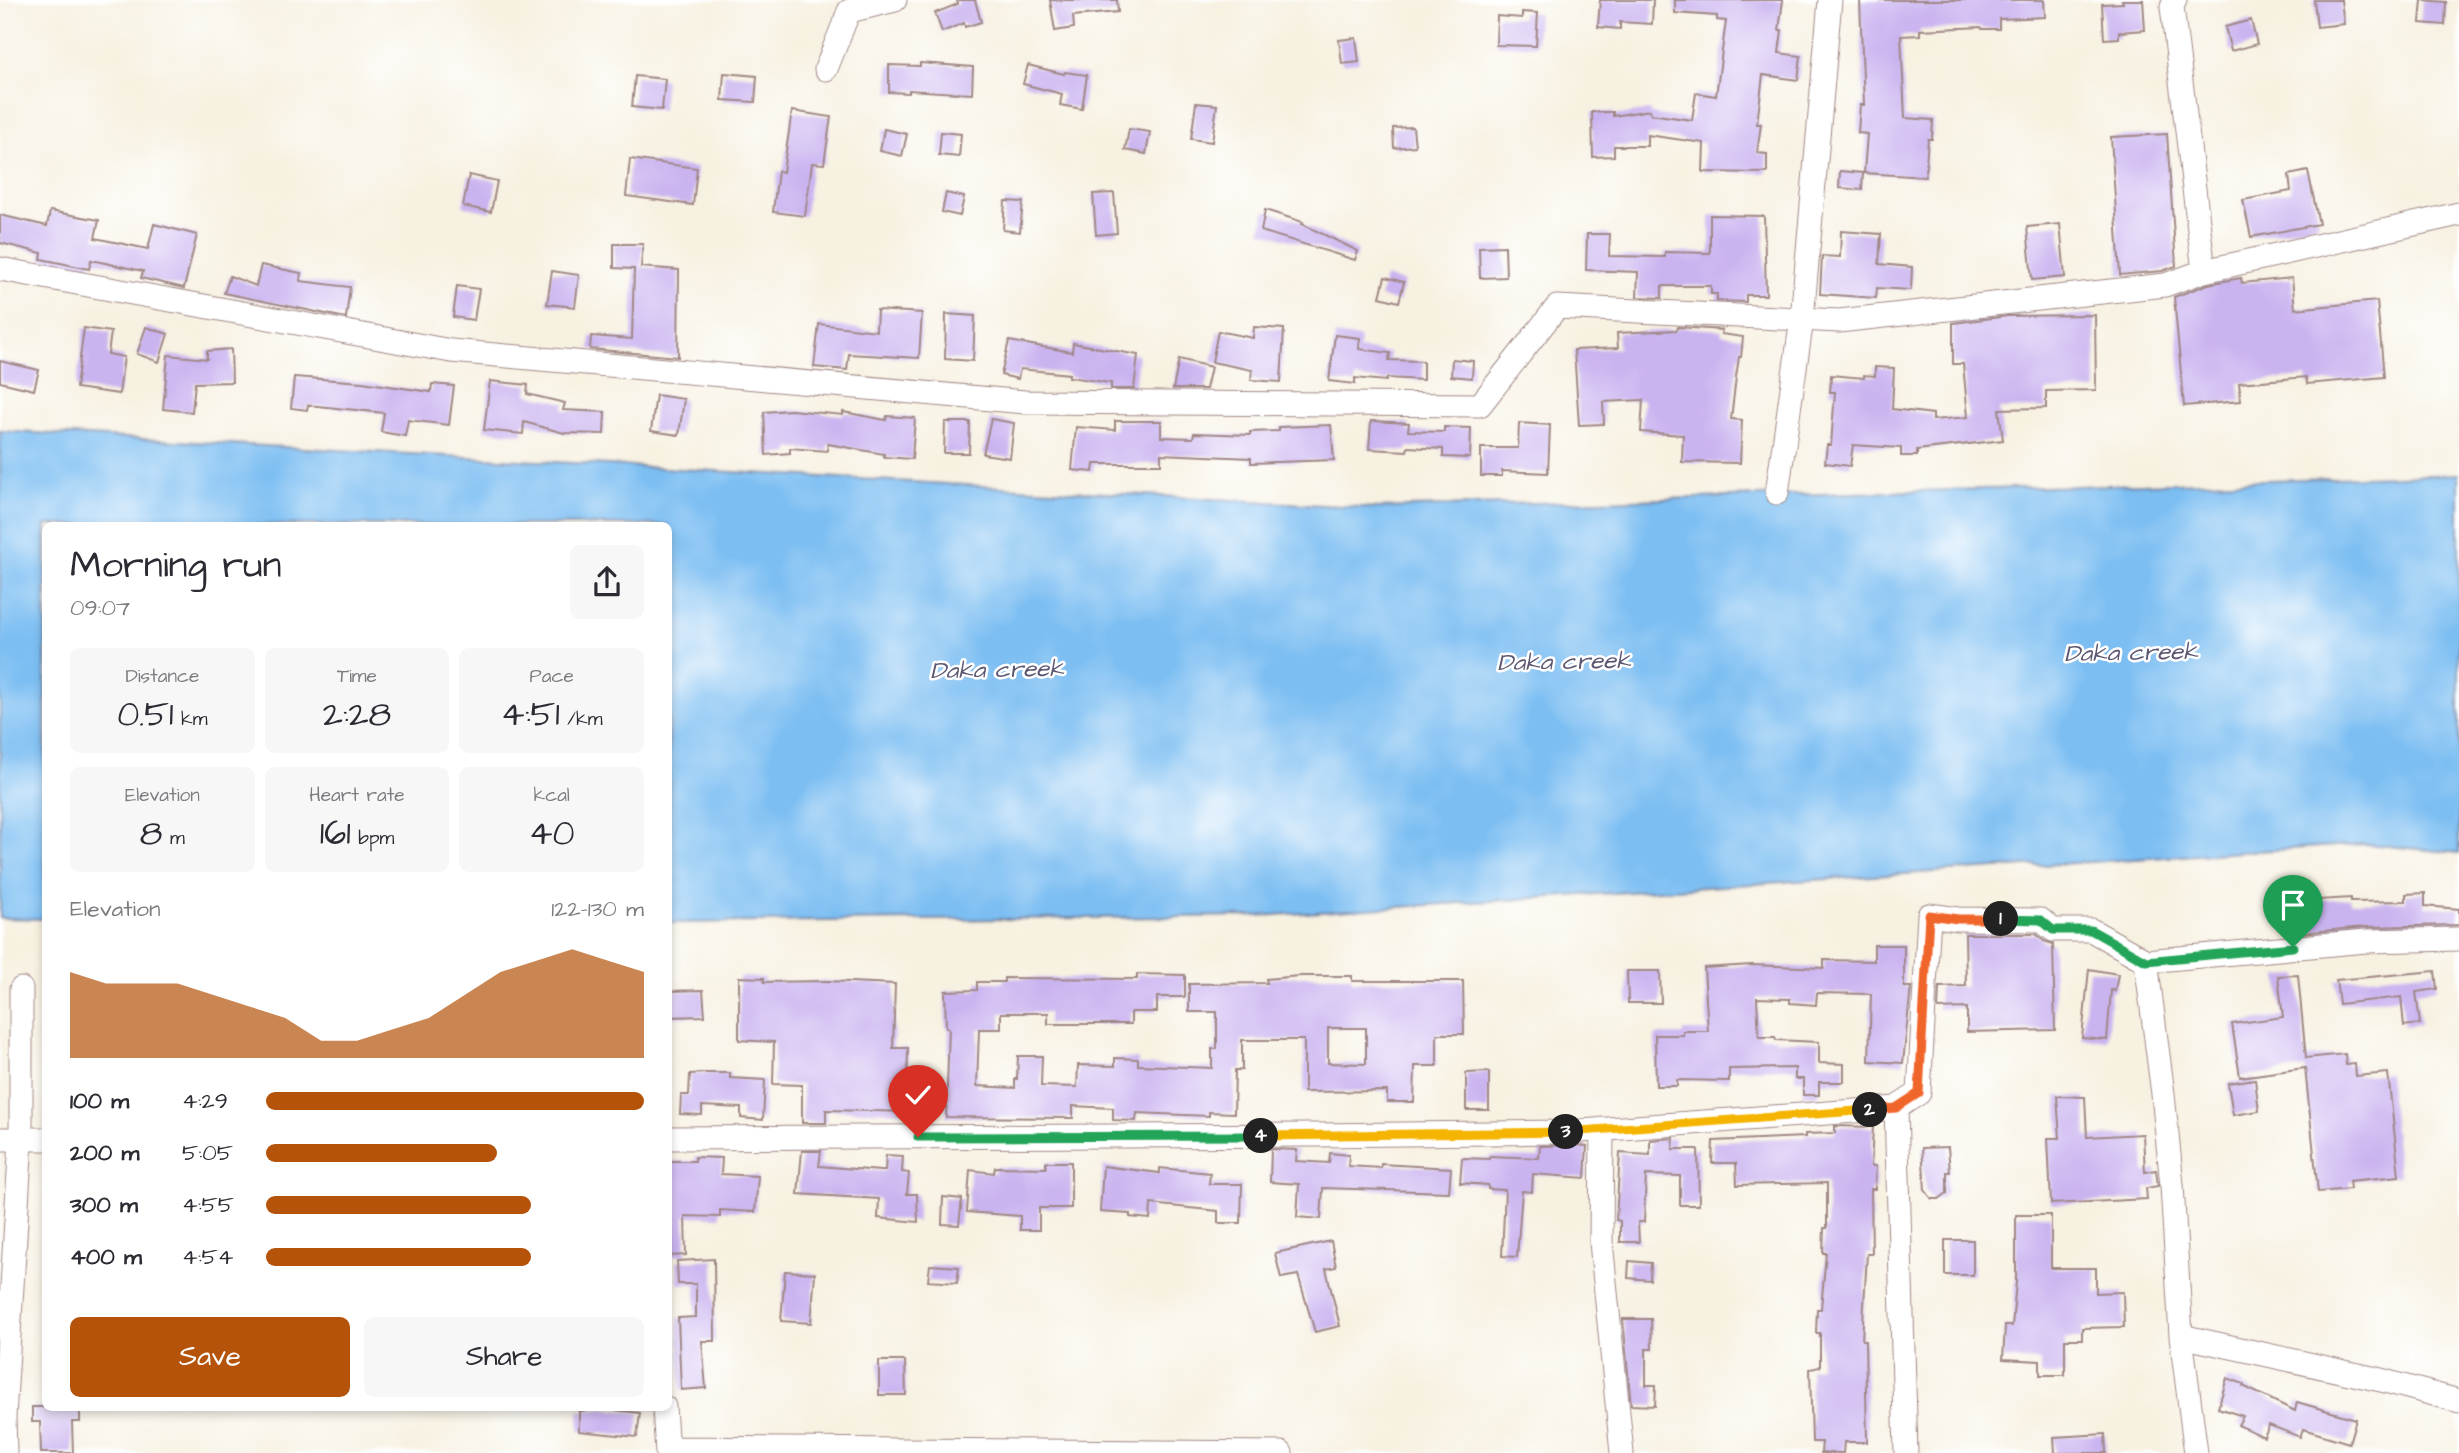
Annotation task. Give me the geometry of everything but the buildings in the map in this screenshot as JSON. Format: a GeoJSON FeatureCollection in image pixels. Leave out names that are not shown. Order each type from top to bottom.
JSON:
{"type":"FeatureCollection","features":[{"type":"Feature","properties":{"kind":"street"},"geometry":{"type":"LineString","coordinates":[[826,69],[849,11],[895,0]]}},
{"type":"Feature","properties":{"kind":"street"},"geometry":{"type":"LineString","coordinates":[[1777,493],[1802,319],[1830,0]]}},
{"type":"Feature","properties":{"kind":"street"},"geometry":{"type":"LineString","coordinates":[[2173,2],[2204,271]]}},
{"type":"Feature","properties":{"kind":"street"},"geometry":{"type":"LineString","coordinates":[[0,269],[451,351],[1025,402],[1480,405],[1557,307],[1839,321],[2165,285],[2204,271],[2459,214]]}},
{"type":"Feature","properties":{"kind":"street"},"geometry":{"type":"LineString","coordinates":[[672,1138],[1317,1135],[1602,1129],[1896,1108],[1919,1093],[1929,915],[1958,919],[2041,920],[2053,930],[2091,930],[2146,961],[2366,941],[2459,939]]}},
{"type":"Feature","properties":{"kind":"street"},"geometry":{"type":"LineString","coordinates":[[2146,961],[2172,1185],[2182,1336],[2196,1453]]}},
{"type":"Feature","properties":{"kind":"street"},"geometry":{"type":"LineString","coordinates":[[5,1453],[11,1139],[21,989]]}},
{"type":"Feature","properties":{"kind":"street"},"geometry":{"type":"LineString","coordinates":[[1896,1108],[1906,1453]]}},
{"type":"Feature","properties":{"kind":"street"},"geometry":{"type":"LineString","coordinates":[[1602,1129],[1601,1242],[1622,1453]]}},
{"type":"Feature","properties":{"kind":"street"},"geometry":{"type":"LineString","coordinates":[[11,1139],[42,1139]]}},
{"type":"Feature","properties":{"kind":"street"},"geometry":{"type":"LineString","coordinates":[[2182,1336],[2381,1380],[2459,1401]]}},
{"type":"Feature","properties":{"kind":"street"},"geometry":{"type":"LineString","coordinates":[[664,1411],[667,1450],[1280,1453]]}},
{"type":"Feature","properties":{"kind":"water","name":"Daka creek"},"geometry":{"type":"Polygon","coordinates":[[[0,431],[1377,508],[2459,474],[2459,853],[2366,844],[1259,916],[672,923],[672,522],[42,522],[42,919],[0,918],[0,431]]]}},
{"type":"Feature","properties":{"kind":"route"},"geometry":{"type":"LineString","coordinates":[[918,1137],[1567,1132],[1896,1108],[1919,1093],[1929,915],[1958,919],[2041,920],[2053,930],[2091,930],[2146,961],[2293,947]]}}]}
